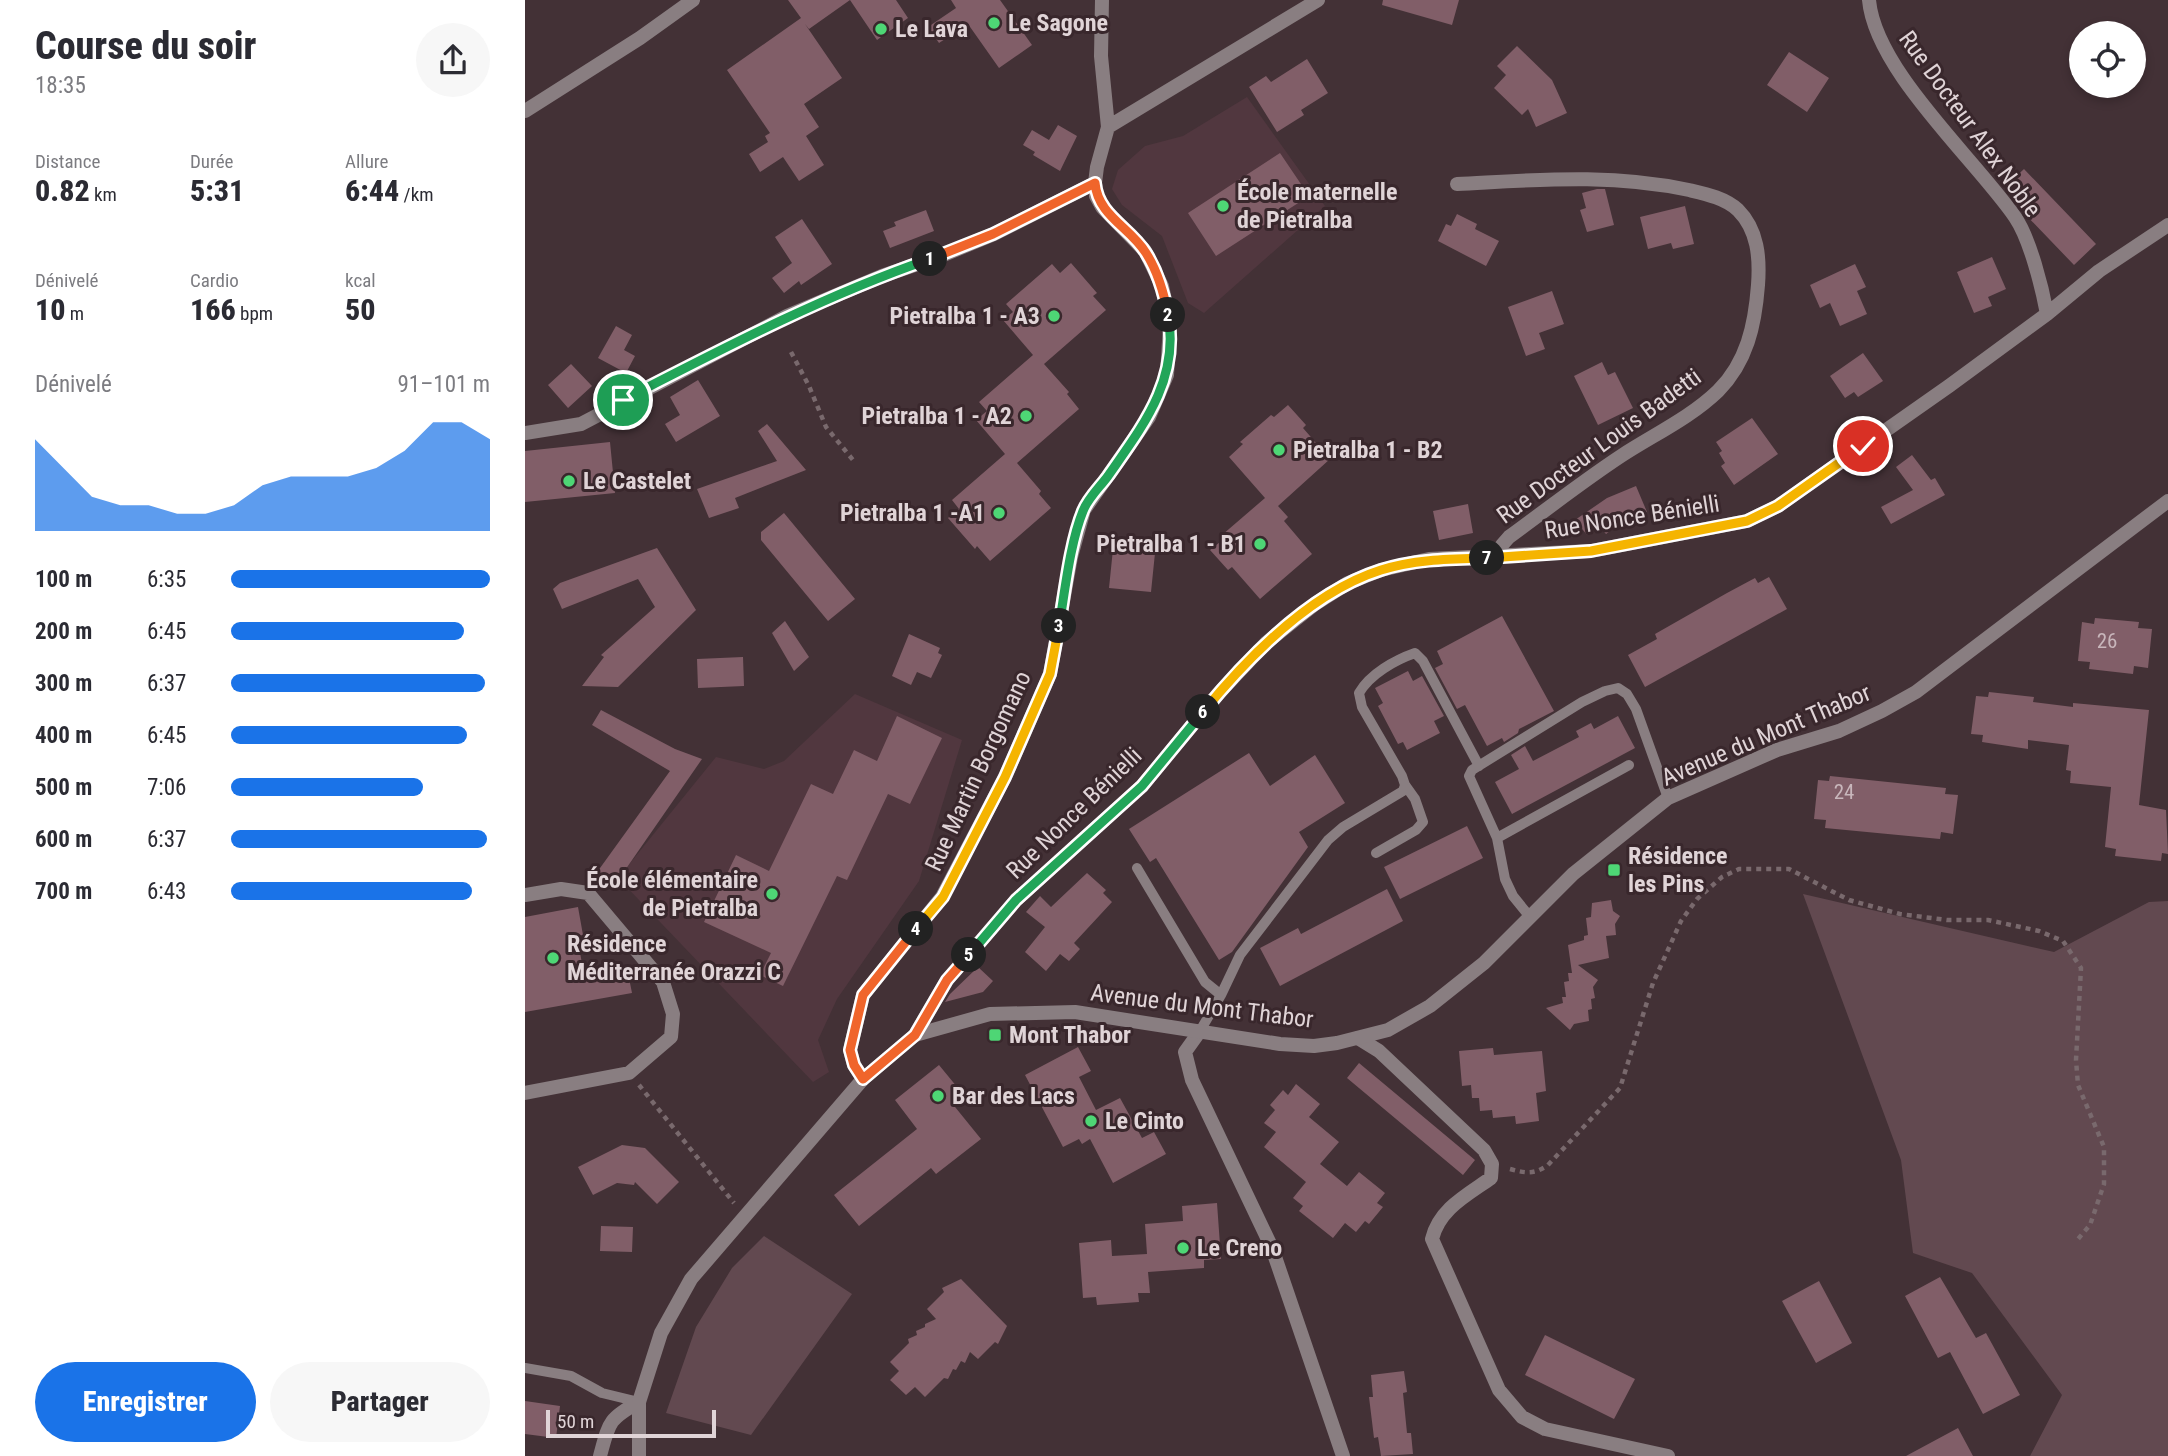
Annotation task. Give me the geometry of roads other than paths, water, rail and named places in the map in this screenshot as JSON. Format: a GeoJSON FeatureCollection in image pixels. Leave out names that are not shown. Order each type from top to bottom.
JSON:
{"type":"FeatureCollection","features":[{"type":"Feature","properties":{"kind":"street"},"geometry":{"type":"LineString","coordinates":[[525,111],[640,38],[693,0]]}},
{"type":"Feature","properties":{"kind":"street"},"geometry":{"type":"LineString","coordinates":[[525,433],[581,424],[787,316],[993,234],[1095,183],[1108,127],[1101,57],[1102,0]]}},
{"type":"Feature","properties":{"kind":"street"},"geometry":{"type":"LineString","coordinates":[[1108,127],[1318,0]]}},
{"type":"Feature","properties":{"kind":"street","name":"Rue Docteur Alex Noble"},"geometry":{"type":"LineString","coordinates":[[1869,0],[1880,41],[1906,80],[2017,219],[2041,280],[2047,314]]}},
{"type":"Feature","properties":{"kind":"street","name":"Rue Docteur Louis Badetti"},"geometry":{"type":"LineString","coordinates":[[1457,184],[1594,178],[1658,183],[1712,195],[1737,209],[1749,225],[1758,248],[1755,318],[1748,345],[1735,372],[1717,392],[1682,419],[1621,456],[1509,537],[1501,545],[1497,557]]}},
{"type":"Feature","properties":{"kind":"street","name":"Rue Martin Borgomano"},"geometry":{"type":"LineString","coordinates":[[863,1079],[854,1065],[850,1050],[863,995],[943,897],[1005,777],[1050,674],[1071,557],[1084,510],[1149,417],[1167,375],[1170,324],[1162,286],[1145,251],[1102,207],[1096,196],[1095,183]]}},
{"type":"Feature","properties":{"kind":"street","name":"Rue Nonce Bénielli"},"geometry":{"type":"LineString","coordinates":[[915,1035],[947,980],[1016,900],[1142,786],[1218,694],[1266,643],[1315,604],[1348,583],[1381,570],[1429,559],[1591,551],[1747,521],[1778,506],[1949,386],[2047,314],[2099,271],[2168,225]]}},
{"type":"Feature","properties":{"kind":"street","name":"Avenue du Mont Thabor"},"geometry":{"type":"LineString","coordinates":[[639,1456],[639,1402],[661,1333],[691,1279],[863,1079],[915,1035],[990,1014],[1062,1013],[1280,1044],[1314,1046],[1388,1030],[1430,1006],[1483,963],[1597,853],[1668,798],[1777,750],[1839,731],[1916,692],[2168,501]]}},
{"type":"Feature","properties":{"kind":"street"},"geometry":{"type":"LineString","coordinates":[[525,895],[561,888],[588,893],[663,982],[673,1014],[671,1037],[629,1073],[525,1093]]}},
{"type":"Feature","properties":{"kind":"street"},"geometry":{"type":"LineString","coordinates":[[1200,1031],[1185,1052],[1192,1080],[1272,1248],[1343,1456]]}},
{"type":"Feature","properties":{"kind":"street"},"geometry":{"type":"LineString","coordinates":[[1359,1038],[1379,1051],[1485,1150],[1492,1164],[1490,1178],[1441,1215],[1432,1239],[1499,1390],[1523,1417],[1545,1429],[1668,1456]]}},
{"type":"Feature","properties":{"kind":"street"},"geometry":{"type":"LineString","coordinates":[[600,1456],[609,1423],[639,1402]]}},
{"type":"Feature","properties":{"kind":"lane"},"geometry":{"type":"LineString","coordinates":[[1376,853],[1416,830],[1423,822],[1415,799],[1362,707],[1359,692],[1365,682],[1402,657],[1415,653],[1423,661],[1479,766]]}},
{"type":"Feature","properties":{"kind":"lane"},"geometry":{"type":"LineString","coordinates":[[1530,917],[1513,896],[1505,879],[1497,838],[1469,776],[1472,770],[1582,702],[1618,688],[1627,694],[1636,709],[1668,798]]}},
{"type":"Feature","properties":{"kind":"lane"},"geometry":{"type":"LineString","coordinates":[[1497,838],[1629,765]]}},
{"type":"Feature","properties":{"kind":"lane"},"geometry":{"type":"LineString","coordinates":[[1200,1031],[1240,955],[1328,840],[1343,827],[1395,797],[1405,785]]}},
{"type":"Feature","properties":{"kind":"lane"},"geometry":{"type":"LineString","coordinates":[[1137,868],[1205,982],[1221,995]]}},
{"type":"Feature","properties":{"kind":"lane"},"geometry":{"type":"LineString","coordinates":[[525,1368],[571,1376],[602,1393],[639,1402]]}},
{"type":"Feature","properties":{"kind":"place","name":"Le Sagone"},"geometry":{"type":"Point","coordinates":[994,23]}},
{"type":"Feature","properties":{"kind":"place","name":"Le Lava"},"geometry":{"type":"Point","coordinates":[881,29]}},
{"type":"Feature","properties":{"kind":"place","name":"École maternelle de Pietralba"},"geometry":{"type":"Point","coordinates":[1223,206]}},
{"type":"Feature","properties":{"kind":"place","name":"Pietralba 1 - A3"},"geometry":{"type":"Point","coordinates":[1054,316]}},
{"type":"Feature","properties":{"kind":"place","name":"Pietralba 1 - A2"},"geometry":{"type":"Point","coordinates":[1026,416]}},
{"type":"Feature","properties":{"kind":"place","name":"Pietralba 1 - B2"},"geometry":{"type":"Point","coordinates":[1279,450]}},
{"type":"Feature","properties":{"kind":"place","name":"Le Castelet"},"geometry":{"type":"Point","coordinates":[569,481]}},
{"type":"Feature","properties":{"kind":"place","name":"Pietralba 1 -A1"},"geometry":{"type":"Point","coordinates":[999,513]}},
{"type":"Feature","properties":{"kind":"place","name":"Pietralba 1 - B1"},"geometry":{"type":"Point","coordinates":[1260,544]}},
{"type":"Feature","properties":{"kind":"place","name":"Résidence les Pins"},"geometry":{"type":"Point","coordinates":[1614,870]}},
{"type":"Feature","properties":{"kind":"place","name":"École élémentaire de Pietralba"},"geometry":{"type":"Point","coordinates":[772,894]}},
{"type":"Feature","properties":{"kind":"place","name":"Résidence Méditerranée Orazzi C"},"geometry":{"type":"Point","coordinates":[553,958]}},
{"type":"Feature","properties":{"kind":"place","name":"Mont Thabor"},"geometry":{"type":"Point","coordinates":[995,1035]}},
{"type":"Feature","properties":{"kind":"place","name":"Bar des Lacs"},"geometry":{"type":"Point","coordinates":[938,1096]}},
{"type":"Feature","properties":{"kind":"place","name":"Le Cinto"},"geometry":{"type":"Point","coordinates":[1091,1121]}},
{"type":"Feature","properties":{"kind":"place","name":"Le Creno"},"geometry":{"type":"Point","coordinates":[1183,1248]}}]}
